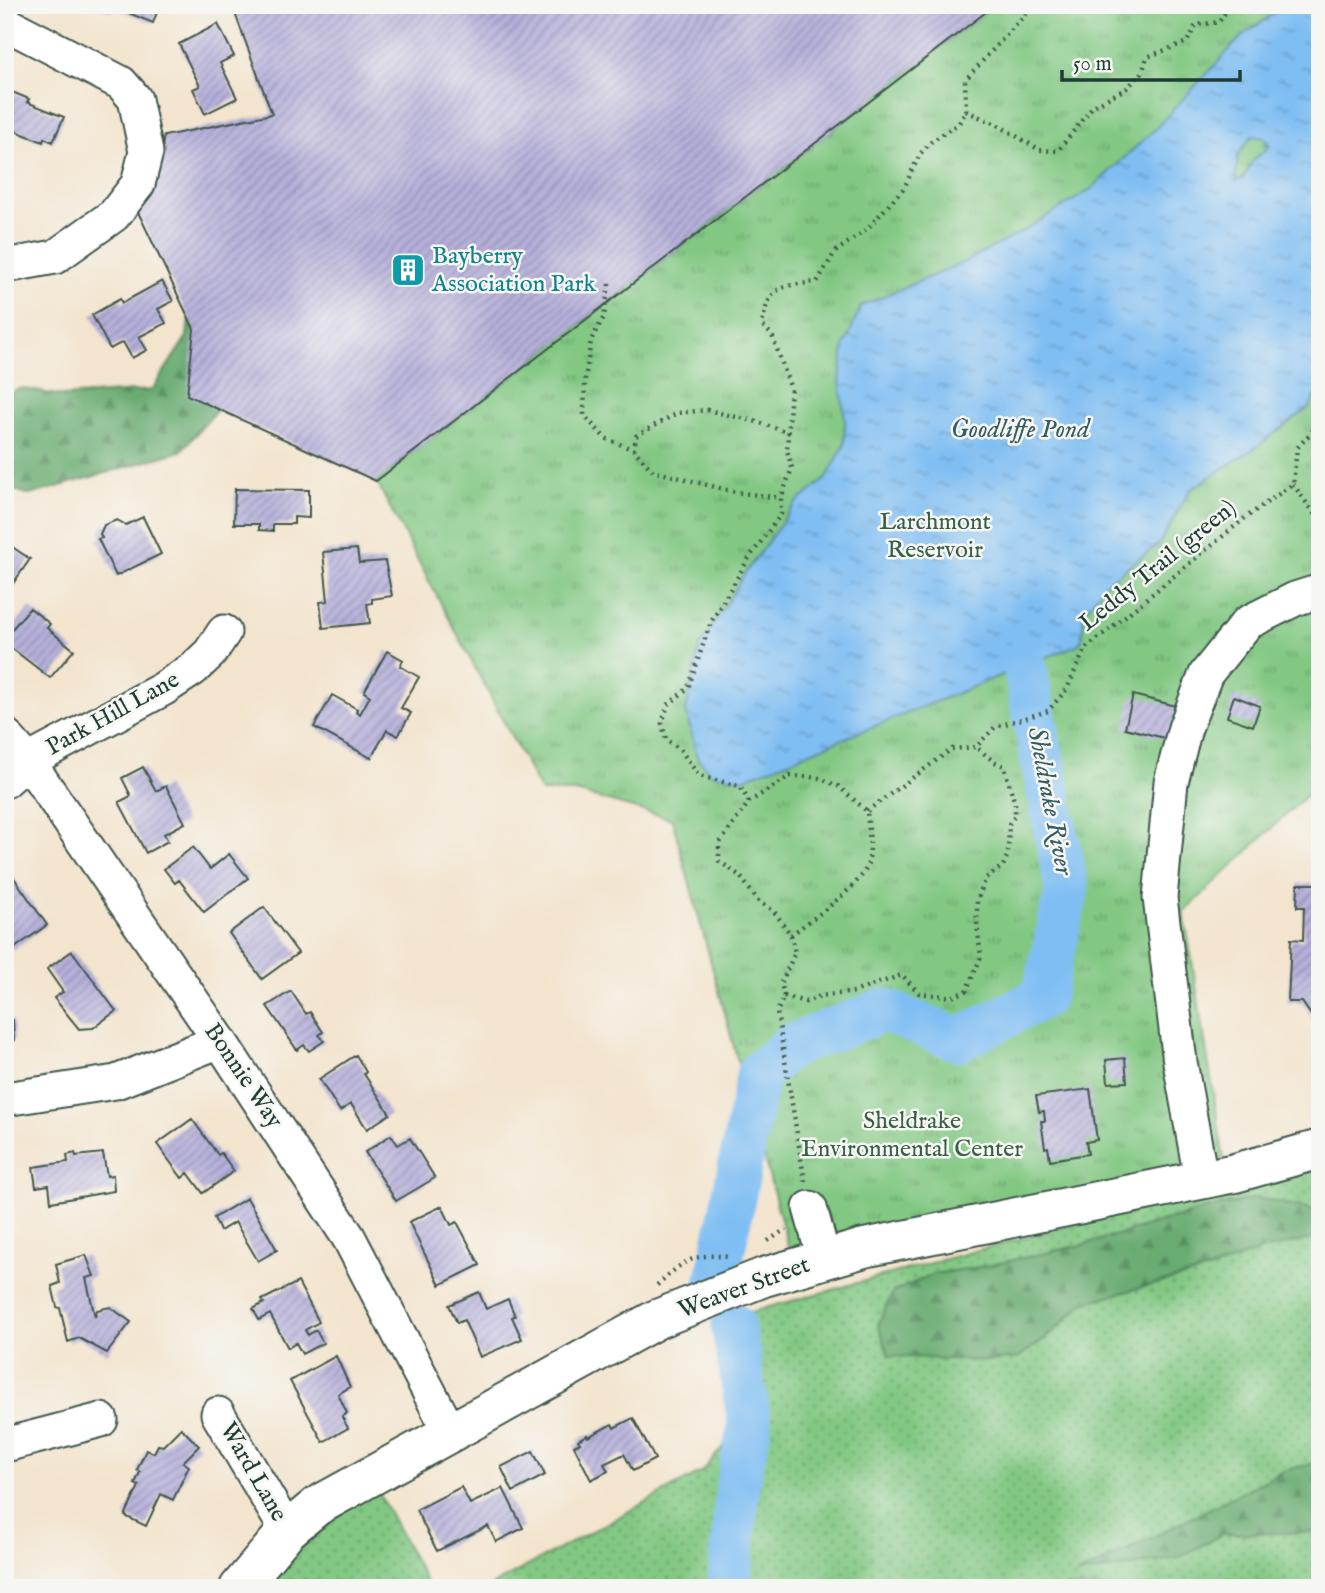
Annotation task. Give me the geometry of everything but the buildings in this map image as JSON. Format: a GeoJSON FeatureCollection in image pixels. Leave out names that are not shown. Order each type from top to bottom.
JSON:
{"type":"FeatureCollection","features":[{"type":"Feature","properties":{"kind":"main road","name":"Weaver Street"},"geometry":{"type":"LineString","coordinates":[[239,1588],[287,1531],[317,1506],[657,1319],[764,1277],[864,1248],[1235,1173],[1320,1149]]}},
{"type":"Feature","properties":{"kind":"street"},"geometry":{"type":"LineString","coordinates":[[5,23],[121,83],[135,99],[146,152],[138,184],[114,215],[55,257],[5,266]]}},
{"type":"Feature","properties":{"kind":"street"},"geometry":{"type":"LineString","coordinates":[[1201,1178],[1180,1062],[1160,898],[1171,782],[1185,728],[1206,674],[1247,623],[1320,591]]}},
{"type":"Feature","properties":{"kind":"street","name":"Park Hill Lane"},"geometry":{"type":"LineString","coordinates":[[17,771],[163,689],[193,669],[210,653],[224,632]]}},
{"type":"Feature","properties":{"kind":"street","name":"Bonnie Way"},"geometry":{"type":"LineString","coordinates":[[5,735],[17,771],[220,1041],[349,1238],[450,1432]]}},
{"type":"Feature","properties":{"kind":"street"},"geometry":{"type":"LineString","coordinates":[[5,1099],[116,1082],[220,1041]]}},
{"type":"Feature","properties":{"kind":"street"},"geometry":{"type":"LineString","coordinates":[[810,1208],[824,1259]]}},
{"type":"Feature","properties":{"kind":"street","name":"Ward Lane"},"geometry":{"type":"LineString","coordinates":[[219,1414],[287,1531]]}},
{"type":"Feature","properties":{"kind":"street"},"geometry":{"type":"LineString","coordinates":[[5,1445],[101,1420]]}},
{"type":"Feature","properties":{"kind":"path"},"geometry":{"type":"LineString","coordinates":[[749,802],[740,786],[699,776],[680,749],[666,740],[662,723],[668,705],[688,688],[711,622],[749,558],[781,514],[781,498],[792,468],[787,450],[792,389],[772,335],[762,325],[766,304],[773,292],[785,285],[817,282],[835,252],[867,229],[904,188],[920,154],[931,142],[959,123],[966,110],[965,80],[1034,5]]}},
{"type":"Feature","properties":{"kind":"path"},"geometry":{"type":"LineString","coordinates":[[966,110],[1040,150],[1058,151],[1093,106],[1127,88],[1142,74],[1147,57],[1186,42],[1196,25],[1219,22],[1230,5]]}},
{"type":"Feature","properties":{"kind":"path"},"geometry":{"type":"LineString","coordinates":[[609,284],[604,317],[591,340],[585,379],[584,415],[605,438],[634,450],[653,471],[735,492],[781,498]]}},
{"type":"Feature","properties":{"kind":"path"},"geometry":{"type":"LineString","coordinates":[[634,450],[636,436],[677,413],[720,412],[790,433]]}},
{"type":"Feature","properties":{"kind":"path"},"geometry":{"type":"LineString","coordinates":[[1320,423],[1297,448],[1293,484],[1320,522]]}},
{"type":"Feature","properties":{"kind":"path","name":"Leddy Trail (green)"},"geometry":{"type":"LineString","coordinates":[[867,811],[952,749],[976,747],[995,727],[1048,711],[1067,689],[1084,649],[1244,518],[1293,484]]}},
{"type":"Feature","properties":{"kind":"path"},"geometry":{"type":"LineString","coordinates":[[784,996],[806,1002],[820,996],[854,992],[902,975],[919,992],[952,997],[966,991],[981,957],[977,901],[986,878],[1003,866],[1008,853],[1009,824],[1015,816],[1015,804],[1004,766],[976,747]]}},
{"type":"Feature","properties":{"kind":"path"},"geometry":{"type":"LineString","coordinates":[[764,1243],[805,1217],[810,1208],[777,1012],[784,996],[782,983],[795,953],[791,935],[772,910],[759,902],[740,876],[719,861],[719,844],[749,802],[790,776],[818,778],[838,786],[867,811],[867,867],[843,896],[791,935]]}},
{"type":"Feature","properties":{"kind":"path"},"geometry":{"type":"LineString","coordinates":[[709,1254],[737,1258]]}},
{"type":"Feature","properties":{"kind":"green space","name":"Larchmont Reservoir"},"geometry":{"type":"Polygon","coordinates":[[[995,5],[1320,5],[1320,782],[1184,912],[1224,1159],[792,1260],[672,819],[576,792],[541,792],[376,481],[995,5]]]}},
{"type":"Feature","properties":{"kind":"green space"},"geometry":{"type":"Polygon","coordinates":[[[192,290],[254,368],[181,451],[30,495],[5,487],[5,395],[21,388],[63,396],[152,390],[187,336],[192,290]]]}},
{"type":"Feature","properties":{"kind":"green space"},"geometry":{"type":"Polygon","coordinates":[[[1320,1157],[1320,1588],[487,1588],[702,1472],[735,1433],[714,1322],[1320,1157]]]}},
{"type":"Feature","properties":{"kind":"green space"},"geometry":{"type":"Polygon","coordinates":[[[1257,1198],[1320,1211],[1320,1237],[1262,1250],[1209,1270],[1083,1303],[1051,1334],[1018,1358],[985,1361],[889,1356],[878,1324],[893,1292],[933,1274],[986,1266],[1086,1244],[1209,1208],[1257,1198]]]}},
{"type":"Feature","properties":{"kind":"green space"},"geometry":{"type":"Polygon","coordinates":[[[1320,1462],[1320,1532],[1222,1534],[1179,1558],[1077,1575],[1286,1470],[1320,1462]]]}},
{"type":"Feature","properties":{"kind":"green space"},"geometry":{"type":"Polygon","coordinates":[[[375,1486],[429,1588],[251,1588],[375,1486]]]}},
{"type":"Feature","properties":{"kind":"water","name":"Goodliffe Pond"},"geometry":{"type":"Polygon","coordinates":[[[1285,5],[1320,5],[1320,387],[1310,407],[1255,448],[1190,490],[1159,544],[1106,583],[1084,613],[1082,640],[1077,645],[743,779],[711,774],[697,757],[686,711],[699,648],[745,573],[796,503],[826,479],[844,446],[845,420],[840,381],[844,347],[861,306],[969,260],[1090,190],[1155,129],[1241,37],[1285,5]],[[1252,136],[1238,155],[1236,181],[1243,179],[1254,159],[1270,146],[1264,144],[1268,143],[1264,138],[1252,136]]]}},
{"type":"Feature","properties":{"kind":"waterway","name":"Sheldrake River"},"geometry":{"type":"LineString","coordinates":[[717,1282],[758,1074],[791,1046],[884,1010],[959,1040],[1043,997],[1067,890],[1024,662]]}},
{"type":"Feature","properties":{"kind":"waterway","name":"Sheldrake River"},"geometry":{"type":"LineString","coordinates":[[729,1588],[738,1482],[750,1425],[733,1325]]}},
{"type":"Feature","properties":{"kind":"place","name":"Bayberry Association Park"},"geometry":{"type":"Point","coordinates":[408,270]}},
{"type":"Feature","properties":{"kind":"park label","name":"Sheldrake Environmental Center"},"geometry":{"type":"Point","coordinates":[912,1135]}}]}
